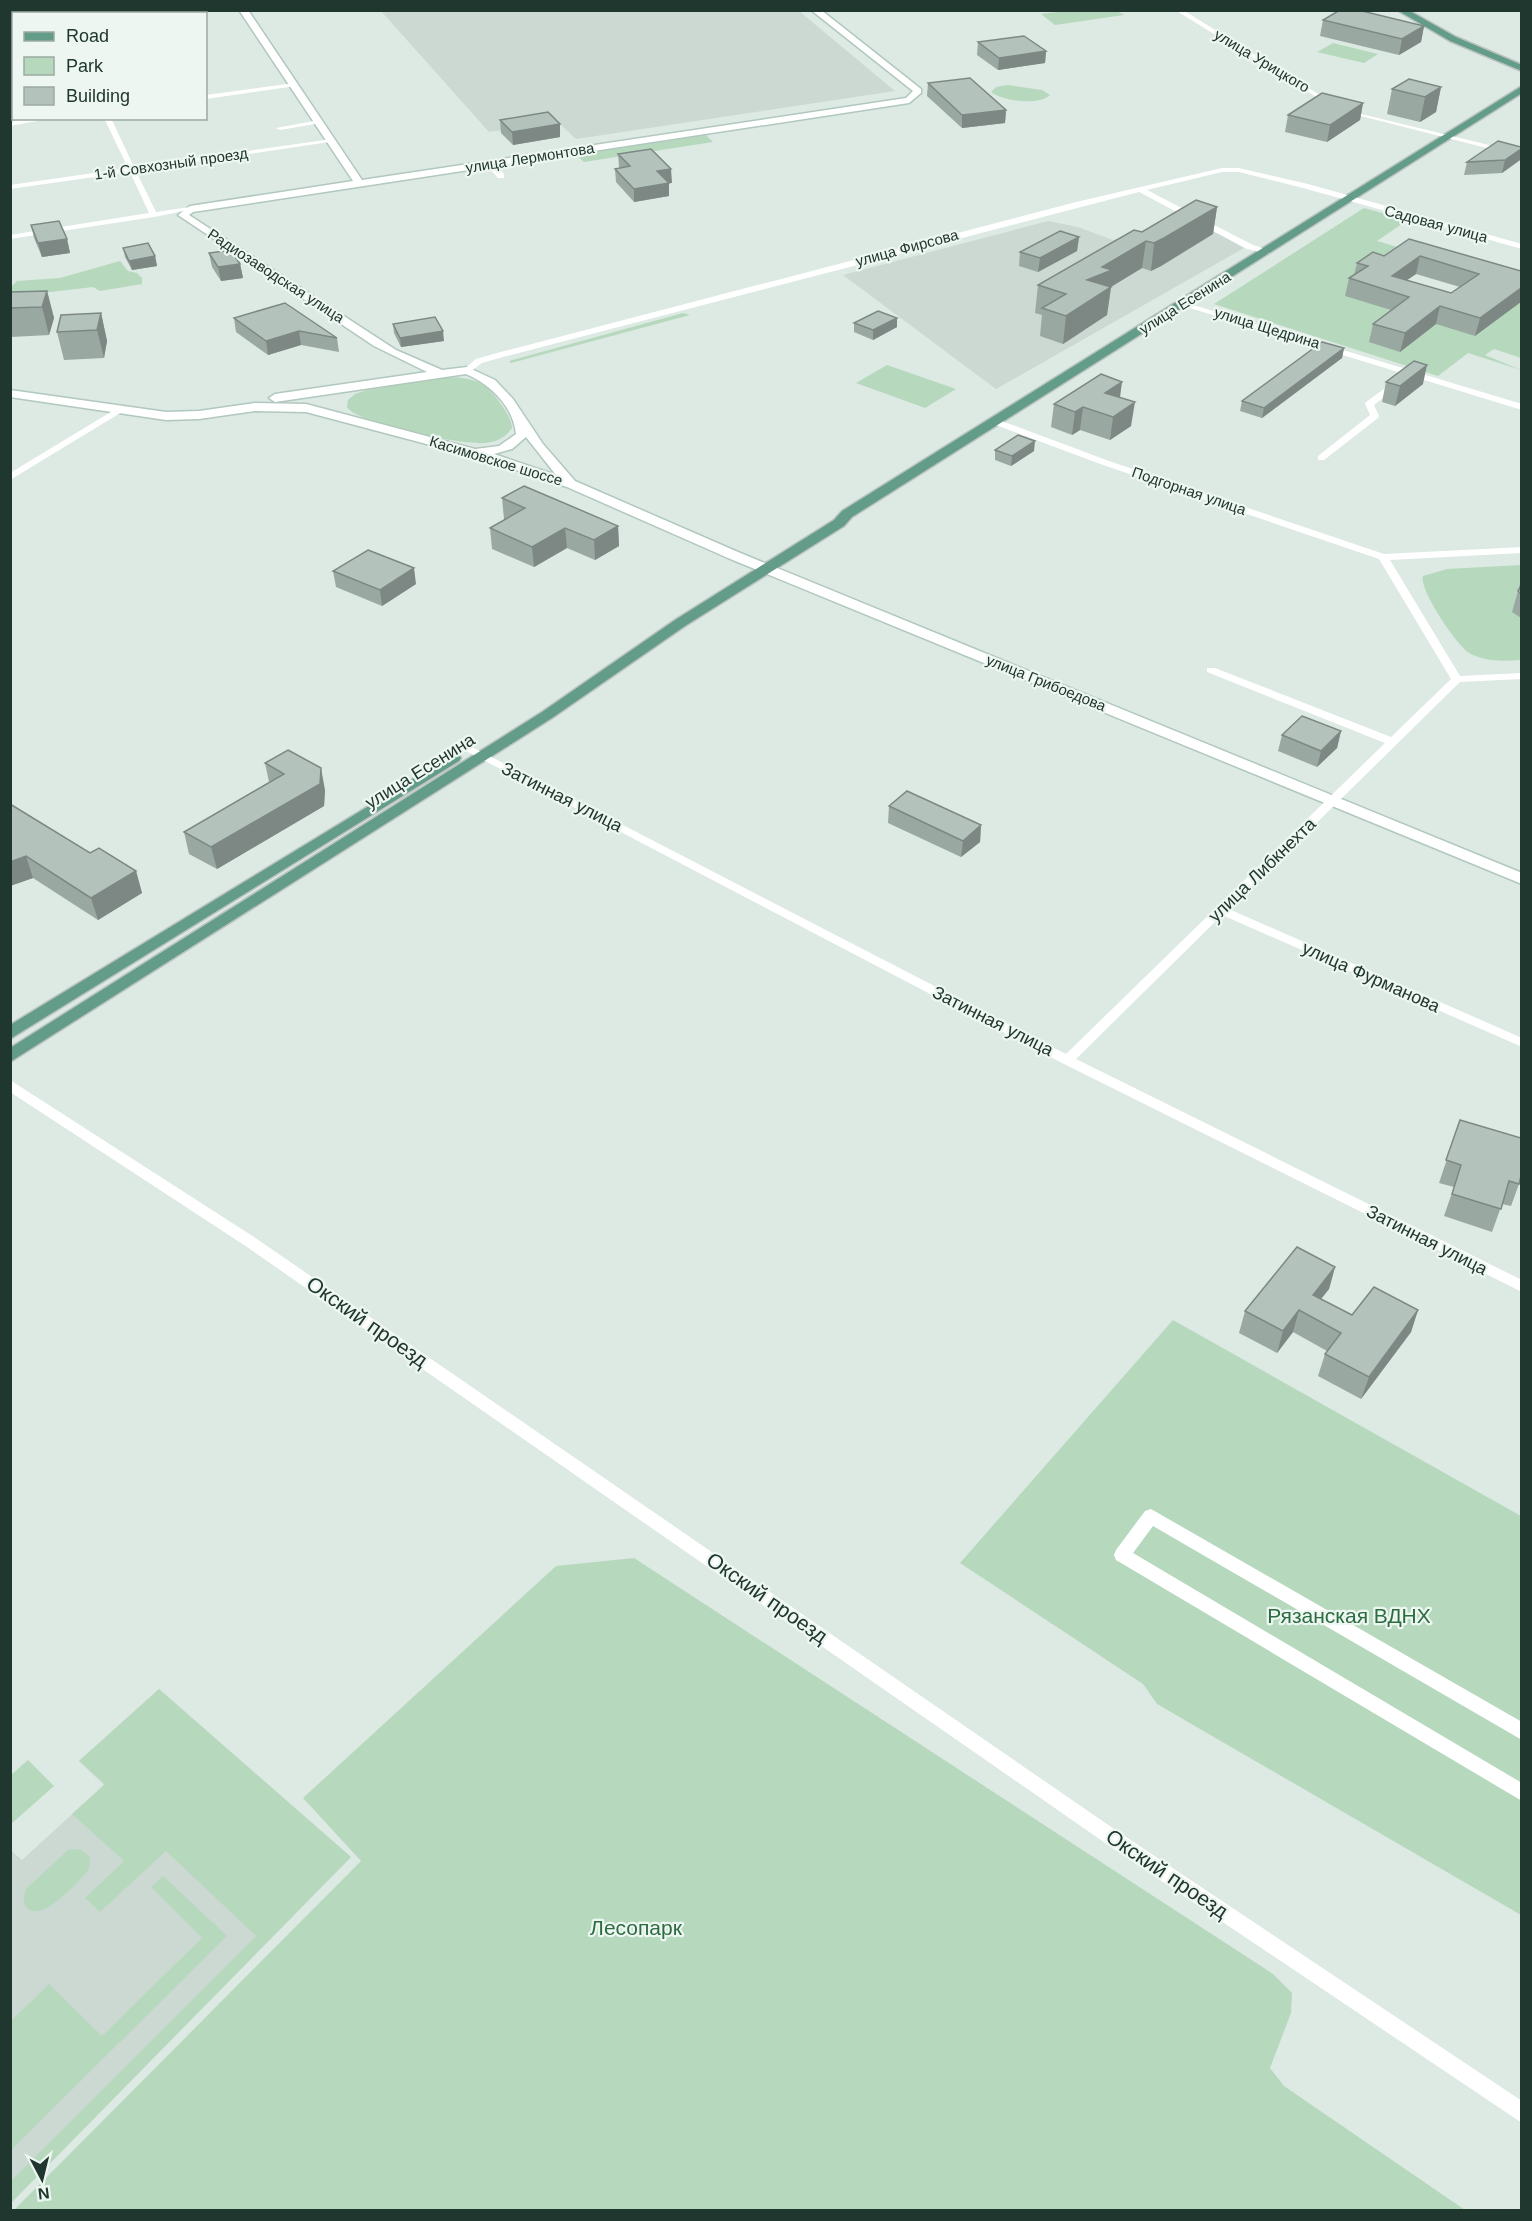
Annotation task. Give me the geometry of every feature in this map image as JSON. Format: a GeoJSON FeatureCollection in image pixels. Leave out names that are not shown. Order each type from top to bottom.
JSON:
{"type":"FeatureCollection","features":[{"type":"Feature","properties":{"kind":"main road"},"geometry":{"type":"LineString","coordinates":[[1401,10],[1453,39],[1521,65]]}},
{"type":"Feature","properties":{"kind":"main road"},"geometry":{"type":"LineString","coordinates":[[1411,10],[1521,65]]}},
{"type":"Feature","properties":{"kind":"main road","name":"улица Есенина"},"geometry":{"type":"LineString","coordinates":[[10,1056],[762,566],[839,523],[848,514],[1518,91]]}},
{"type":"Feature","properties":{"kind":"main road","name":"улица Есенина"},"geometry":{"type":"LineString","coordinates":[[10,1033],[474,752]]}},
{"type":"Feature","properties":{"kind":"street"},"geometry":{"type":"LineString","coordinates":[[243,10],[360,184]]}},
{"type":"Feature","properties":{"kind":"street","name":"улица Лермонтова"},"geometry":{"type":"LineString","coordinates":[[10,237],[909,100],[918,91],[816,10]]}},
{"type":"Feature","properties":{"kind":"street","name":"улица Урицкого"},"geometry":{"type":"LineString","coordinates":[[1178,10],[1340,109]]}},
{"type":"Feature","properties":{"kind":"street"},"geometry":{"type":"LineString","coordinates":[[207,97],[294,85]]}},
{"type":"Feature","properties":{"kind":"street"},"geometry":{"type":"LineString","coordinates":[[1359,114],[1521,155]]}},
{"type":"Feature","properties":{"kind":"street"},"geometry":{"type":"LineString","coordinates":[[10,124],[37,120]]}},
{"type":"Feature","properties":{"kind":"street"},"geometry":{"type":"LineString","coordinates":[[108,120],[154,215]]}},
{"type":"Feature","properties":{"kind":"street"},"geometry":{"type":"LineString","coordinates":[[280,128],[319,122]]}},
{"type":"Feature","properties":{"kind":"street","name":"1-й Совхозный проезд"},"geometry":{"type":"LineString","coordinates":[[10,187],[332,141]]}},
{"type":"Feature","properties":{"kind":"street"},"geometry":{"type":"LineString","coordinates":[[490,164],[501,176]]}},
{"type":"Feature","properties":{"kind":"street","name":"улица Фирсова"},"geometry":{"type":"LineString","coordinates":[[467,370],[480,362],[500,355],[1139,189],[1222,170],[1239,170],[1350,199]]}},
{"type":"Feature","properties":{"kind":"street"},"geometry":{"type":"LineString","coordinates":[[1139,189],[1250,247],[1266,252]]}},
{"type":"Feature","properties":{"kind":"street","name":"Садовая улица"},"geometry":{"type":"LineString","coordinates":[[1350,199],[1521,247]]}},
{"type":"Feature","properties":{"kind":"street","name":"Радиозаводская улица"},"geometry":{"type":"LineString","coordinates":[[190,209],[183,215],[346,321],[376,345]]}},
{"type":"Feature","properties":{"kind":"street","name":"улица Щедрина"},"geometry":{"type":"LineString","coordinates":[[1183,303],[1521,407]]}},
{"type":"Feature","properties":{"kind":"street"},"geometry":{"type":"LineString","coordinates":[[373,382],[386,364],[376,345]]}},
{"type":"Feature","properties":{"kind":"street"},"geometry":{"type":"LineString","coordinates":[[376,345],[410,363],[438,372]]}},
{"type":"Feature","properties":{"kind":"street","name":"Касимовское шоссе"},"geometry":{"type":"LineString","coordinates":[[133,412],[205,409],[438,372],[467,370],[482,375],[501,390],[540,448],[571,484]]}},
{"type":"Feature","properties":{"kind":"street"},"geometry":{"type":"LineString","coordinates":[[1321,458],[1375,416],[1369,404],[1411,372]]}},
{"type":"Feature","properties":{"kind":"street","name":"Касимовское шоссе"},"geometry":{"type":"LineString","coordinates":[[351,420],[339,409],[339,401],[351,392],[373,382]]}},
{"type":"Feature","properties":{"kind":"street","name":"Касимовское шоссе"},"geometry":{"type":"LineString","coordinates":[[10,393],[166,416],[199,415],[282,406],[306,408],[470,451],[571,484]]}},
{"type":"Feature","properties":{"kind":"street"},"geometry":{"type":"LineString","coordinates":[[10,477],[119,410]]}},
{"type":"Feature","properties":{"kind":"street"},"geometry":{"type":"LineString","coordinates":[[487,456],[515,443],[522,435],[519,418]]}},
{"type":"Feature","properties":{"kind":"street","name":"Подгорная улица"},"geometry":{"type":"LineString","coordinates":[[996,422],[1106,463],[1383,557]]}},
{"type":"Feature","properties":{"kind":"street"},"geometry":{"type":"LineString","coordinates":[[470,451],[540,448]]}},
{"type":"Feature","properties":{"kind":"street","name":"улица Грибоедова"},"geometry":{"type":"LineString","coordinates":[[571,484],[762,566],[1521,879]]}},
{"type":"Feature","properties":{"kind":"street"},"geometry":{"type":"LineString","coordinates":[[1521,550],[1383,557],[1457,680],[1521,676]]}},
{"type":"Feature","properties":{"kind":"street"},"geometry":{"type":"LineString","coordinates":[[1210,670],[1393,742]]}},
{"type":"Feature","properties":{"kind":"street","name":"улица Либкнехта"},"geometry":{"type":"LineString","coordinates":[[1067,1060],[1457,680]]}},
{"type":"Feature","properties":{"kind":"street","name":"Затинная улица"},"geometry":{"type":"LineString","coordinates":[[474,752],[1067,1060],[1521,1287]]}},
{"type":"Feature","properties":{"kind":"street","name":"улица Фурманова"},"geometry":{"type":"LineString","coordinates":[[1221,910],[1521,1043]]}},
{"type":"Feature","properties":{"kind":"street","name":"Окский проезд"},"geometry":{"type":"LineString","coordinates":[[10,1085],[258,1247],[1114,1839],[1521,2114]]}},
{"type":"Feature","properties":{"kind":"street"},"geometry":{"type":"LineString","coordinates":[[1521,1732],[1151,1516],[1122,1555],[1521,1793]]}},
{"type":"Feature","properties":{"kind":"shaded area"},"geometry":{"type":"Polygon","coordinates":[[[381,11],[799,11],[895,91],[576,139],[558,122],[489,132],[381,11]]]}},
{"type":"Feature","properties":{"kind":"shaded area"},"geometry":{"type":"Polygon","coordinates":[[[1190,218],[1244,248],[996,389],[843,275],[1048,221],[1078,227],[1113,240],[1190,218]]]}},
{"type":"Feature","properties":{"kind":"shaded area"},"geometry":{"type":"Polygon","coordinates":[[[159,1689],[351,1857],[11,2203],[10,1850],[22,1860],[104,1785],[79,1761],[159,1689]]]}},
{"type":"Feature","properties":{"kind":"green space"},"geometry":{"type":"Polygon","coordinates":[[[1066,11],[1117,11],[1124,15],[1055,25],[1041,14],[1066,11]]]}},
{"type":"Feature","properties":{"kind":"green space"},"geometry":{"type":"Polygon","coordinates":[[[1333,43],[1378,54],[1364,63],[1317,52],[1333,43]]]}},
{"type":"Feature","properties":{"kind":"green space"},"geometry":{"type":"Polygon","coordinates":[[[1008,85],[1042,90],[1050,95],[1038,100],[1021,101],[1004,98],[991,92],[996,87],[1008,85]]]}},
{"type":"Feature","properties":{"kind":"green space"},"geometry":{"type":"Polygon","coordinates":[[[703,132],[713,142],[584,162],[573,152],[703,132]]]}},
{"type":"Feature","properties":{"kind":"green space"},"geometry":{"type":"Polygon","coordinates":[[[1364,208],[1408,220],[1377,241],[1521,283],[1405,257],[1364,284],[1521,302],[1521,358],[1494,349],[1485,355],[1521,370],[1468,353],[1438,376],[1214,304],[1364,208]]]}},
{"type":"Feature","properties":{"kind":"green space"},"geometry":{"type":"Polygon","coordinates":[[[120,261],[128,271],[137,273],[142,278],[142,284],[100,291],[93,287],[51,292],[27,291],[11,303],[10,288],[17,281],[60,278],[120,261]]]}},
{"type":"Feature","properties":{"kind":"green space"},"geometry":{"type":"Polygon","coordinates":[[[683,313],[690,315],[511,363],[509,361],[683,313]]]}},
{"type":"Feature","properties":{"kind":"green space"},"geometry":{"type":"Polygon","coordinates":[[[887,365],[956,389],[925,408],[856,383],[887,365]]]}},
{"type":"Feature","properties":{"kind":"green space"},"geometry":{"type":"Polygon","coordinates":[[[448,377],[467,379],[486,387],[509,417],[512,428],[500,439],[484,443],[455,441],[389,426],[355,414],[347,407],[348,400],[355,394],[367,390],[448,377]]]}},
{"type":"Feature","properties":{"kind":"green space"},"geometry":{"type":"Polygon","coordinates":[[[1521,565],[1521,660],[1489,660],[1471,654],[1457,641],[1440,617],[1423,583],[1423,576],[1447,569],[1521,565]]]}},
{"type":"Feature","properties":{"kind":"green space","name":"Рязанская ВДНХ"},"geometry":{"type":"Polygon","coordinates":[[[1173,1320],[1521,1516],[1521,1915],[1157,1704],[1143,1684],[960,1563],[1173,1320]]]}},
{"type":"Feature","properties":{"kind":"green space","name":"Лесопарк"},"geometry":{"type":"Polygon","coordinates":[[[634,1558],[1273,1974],[1292,1993],[1291,2013],[1270,2068],[1284,2086],[1465,2210],[14,2210],[361,1861],[303,1798],[556,1566],[634,1558]]]}},
{"type":"Feature","properties":{"kind":"green space"},"geometry":{"type":"Polygon","coordinates":[[[159,1689],[351,1857],[11,2203],[11,2181],[256,1936],[166,1851],[100,1912],[85,1898],[124,1861],[72,1814],[105,1784],[79,1761],[159,1689]]]}},
{"type":"Feature","properties":{"kind":"green space"},"geometry":{"type":"Polygon","coordinates":[[[28,1760],[54,1786],[11,1824],[11,1775],[28,1760]]]}},
{"type":"Feature","properties":{"kind":"green space"},"geometry":{"type":"Polygon","coordinates":[[[68,1850],[81,1850],[90,1857],[89,1870],[69,1891],[51,1905],[34,1911],[27,1908],[24,1901],[26,1889],[68,1850]]]}},
{"type":"Feature","properties":{"kind":"green space"},"geometry":{"type":"Polygon","coordinates":[[[163,1876],[227,1936],[11,2150],[11,2021],[49,1984],[102,2036],[202,1938],[151,1887],[163,1876]]]}},
{"type":"Feature","properties":{"kind":"building"},"geometry":{"type":"Polygon","coordinates":[[[1340,10],[1358,10],[1424,26],[1402,39],[1323,20],[1340,10]]]}},
{"type":"Feature","properties":{"kind":"building"},"geometry":{"type":"Polygon","coordinates":[[[1024,36],[1046,51],[999,58],[978,42],[1024,36]]]}},
{"type":"Feature","properties":{"kind":"building"},"geometry":{"type":"Polygon","coordinates":[[[970,78],[1006,110],[962,115],[928,83],[970,78]]]}},
{"type":"Feature","properties":{"kind":"building"},"geometry":{"type":"Polygon","coordinates":[[[1409,79],[1441,87],[1425,97],[1392,89],[1409,79]]]}},
{"type":"Feature","properties":{"kind":"building"},"geometry":{"type":"Polygon","coordinates":[[[1322,93],[1363,103],[1330,125],[1288,115],[1322,93]]]}},
{"type":"Feature","properties":{"kind":"building"},"geometry":{"type":"Polygon","coordinates":[[[548,112],[560,124],[512,132],[500,120],[548,112]]]}},
{"type":"Feature","properties":{"kind":"building"},"geometry":{"type":"Polygon","coordinates":[[[1498,141],[1521,147],[1521,149],[1505,160],[1467,162],[1498,141]]]}},
{"type":"Feature","properties":{"kind":"building"},"geometry":{"type":"Polygon","coordinates":[[[651,149],[671,169],[657,171],[669,183],[634,189],[615,169],[630,166],[618,154],[651,149]]]}},
{"type":"Feature","properties":{"kind":"building"},"geometry":{"type":"Polygon","coordinates":[[[1196,200],[1217,207],[1154,243],[1146,241],[1102,267],[1112,270],[1087,280],[1111,287],[1066,316],[1042,308],[1066,294],[1038,285],[1134,230],[1142,232],[1196,200]]]}},
{"type":"Feature","properties":{"kind":"building"},"geometry":{"type":"Polygon","coordinates":[[[59,221],[67,239],[38,243],[31,225],[59,221]]]}},
{"type":"Feature","properties":{"kind":"building"},"geometry":{"type":"Polygon","coordinates":[[[1060,231],[1079,237],[1040,258],[1020,252],[1060,231]]]}},
{"type":"Feature","properties":{"kind":"building"},"geometry":{"type":"Polygon","coordinates":[[[1409,239],[1521,271],[1521,288],[1480,318],[1440,306],[1405,333],[1373,324],[1409,297],[1349,278],[1368,266],[1357,263],[1373,252],[1384,256],[1409,239]],[[1420,256],[1392,276],[1451,293],[1479,274],[1420,256]]]}},
{"type":"Feature","properties":{"kind":"building"},"geometry":{"type":"Polygon","coordinates":[[[148,243],[155,256],[129,261],[123,248],[148,243]]]}},
{"type":"Feature","properties":{"kind":"building"},"geometry":{"type":"Polygon","coordinates":[[[231,250],[240,264],[218,267],[209,253],[231,250]]]}},
{"type":"Feature","properties":{"kind":"building"},"geometry":{"type":"Polygon","coordinates":[[[47,291],[42,307],[10,308],[10,292],[47,291]]]}},
{"type":"Feature","properties":{"kind":"building"},"geometry":{"type":"Polygon","coordinates":[[[285,303],[337,338],[299,331],[266,341],[234,318],[285,303]]]}},
{"type":"Feature","properties":{"kind":"building"},"geometry":{"type":"Polygon","coordinates":[[[878,311],[897,318],[873,330],[854,323],[878,311]]]}},
{"type":"Feature","properties":{"kind":"building"},"geometry":{"type":"Polygon","coordinates":[[[101,313],[97,330],[57,332],[61,315],[101,313]]]}},
{"type":"Feature","properties":{"kind":"building"},"geometry":{"type":"Polygon","coordinates":[[[435,317],[443,331],[400,338],[393,324],[435,317]]]}},
{"type":"Feature","properties":{"kind":"building"},"geometry":{"type":"Polygon","coordinates":[[[1322,342],[1344,348],[1264,408],[1242,401],[1322,342]]]}},
{"type":"Feature","properties":{"kind":"building"},"geometry":{"type":"Polygon","coordinates":[[[1414,361],[1427,365],[1400,386],[1386,382],[1414,361]]]}},
{"type":"Feature","properties":{"kind":"building"},"geometry":{"type":"Polygon","coordinates":[[[1101,374],[1122,382],[1105,393],[1135,402],[1113,417],[1083,407],[1075,412],[1054,404],[1101,374]]]}},
{"type":"Feature","properties":{"kind":"building"},"geometry":{"type":"Polygon","coordinates":[[[1018,435],[1035,441],[1012,456],[995,450],[1018,435]]]}},
{"type":"Feature","properties":{"kind":"building"},"geometry":{"type":"Polygon","coordinates":[[[524,486],[618,526],[594,540],[565,528],[532,547],[490,528],[525,508],[502,498],[524,486]]]}},
{"type":"Feature","properties":{"kind":"building"},"geometry":{"type":"Polygon","coordinates":[[[368,550],[414,568],[380,590],[333,571],[368,550]]]}},
{"type":"Feature","properties":{"kind":"building"},"geometry":{"type":"Polygon","coordinates":[[[1302,716],[1341,731],[1321,751],[1282,735],[1302,716]]]}},
{"type":"Feature","properties":{"kind":"building"},"geometry":{"type":"Polygon","coordinates":[[[288,750],[321,768],[320,784],[211,847],[184,832],[284,774],[265,763],[288,750]]]}},
{"type":"Feature","properties":{"kind":"building"},"geometry":{"type":"Polygon","coordinates":[[[907,791],[981,825],[963,841],[889,806],[907,791]]]}},
{"type":"Feature","properties":{"kind":"building"},"geometry":{"type":"Polygon","coordinates":[[[10,804],[90,853],[99,848],[136,871],[91,898],[26,856],[10,862],[10,804]]]}},
{"type":"Feature","properties":{"kind":"building"},"geometry":{"type":"Polygon","coordinates":[[[1460,1120],[1521,1138],[1519,1184],[1509,1181],[1501,1209],[1452,1194],[1461,1165],[1446,1160],[1460,1120]]]}},
{"type":"Feature","properties":{"kind":"building"},"geometry":{"type":"Polygon","coordinates":[[[1297,1247],[1335,1267],[1313,1295],[1352,1315],[1374,1287],[1418,1310],[1369,1377],[1325,1354],[1341,1333],[1299,1310],[1283,1331],[1245,1311],[1297,1247]]]}}]}
